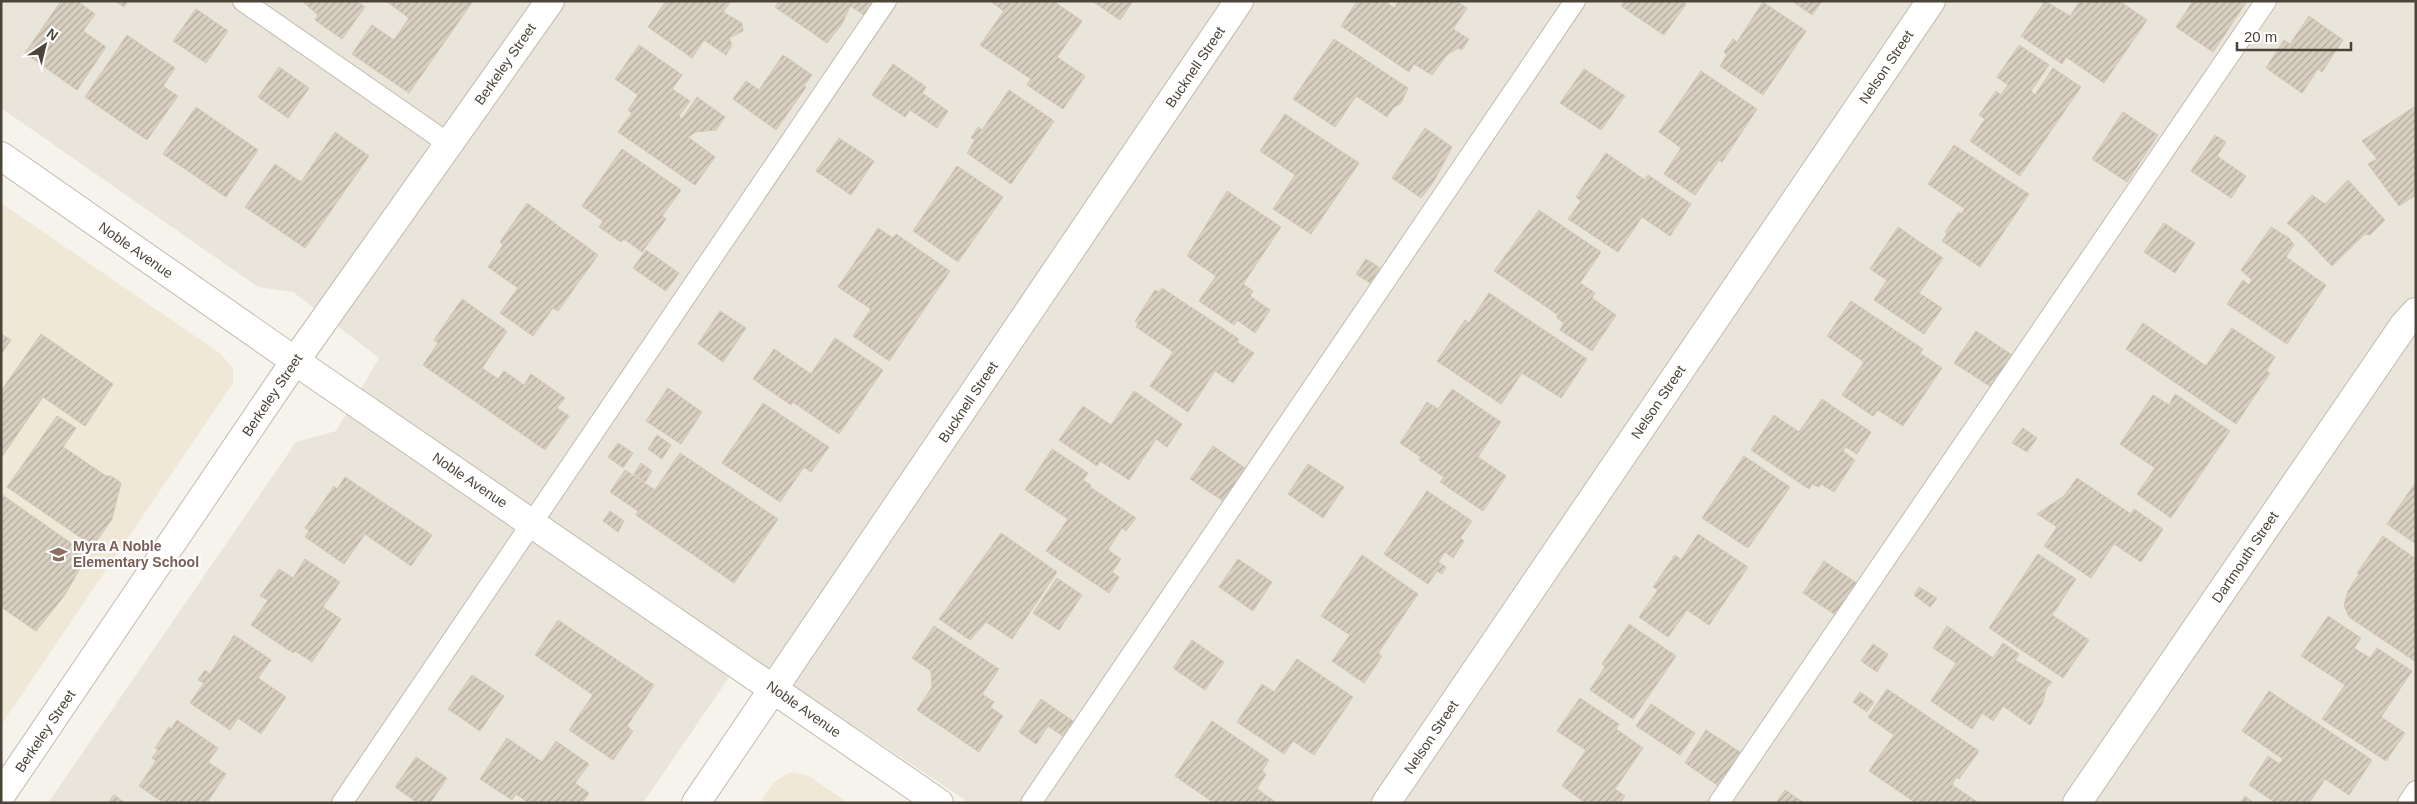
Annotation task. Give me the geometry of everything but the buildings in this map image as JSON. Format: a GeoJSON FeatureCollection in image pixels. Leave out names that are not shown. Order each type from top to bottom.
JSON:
{"type":"FeatureCollection","features":[{"type":"Feature","properties":{"kind":"street","name":"Berkeley Street"},"geometry":{"type":"LineString","coordinates":[[1,795],[295,361],[550,1]]}},
{"type":"Feature","properties":{"kind":"street","name":"Bucknell Street"},"geometry":{"type":"LineString","coordinates":[[696,803],[1239,1]]}},
{"type":"Feature","properties":{"kind":"street","name":"Nelson Street"},"geometry":{"type":"LineString","coordinates":[[1386,803],[1931,1]]}},
{"type":"Feature","properties":{"kind":"street","name":"Noble Avenue"},"geometry":{"type":"LineString","coordinates":[[1,156],[295,361],[939,803]]}},
{"type":"Feature","properties":{"kind":"street","name":"Dartmouth Street"},"geometry":{"type":"LineString","coordinates":[[2077,803],[2404,325],[2416,312]]}},
{"type":"Feature","properties":{"kind":"lane"},"geometry":{"type":"LineString","coordinates":[[243,1],[449,144]]}},
{"type":"Feature","properties":{"kind":"lane"},"geometry":{"type":"LineString","coordinates":[[342,803],[534,524],[886,1]]}},
{"type":"Feature","properties":{"kind":"lane"},"geometry":{"type":"LineString","coordinates":[[1031,803],[1575,1]]}},
{"type":"Feature","properties":{"kind":"lane"},"geometry":{"type":"LineString","coordinates":[[1719,803],[2266,1]]}},
{"type":"Feature","properties":{"kind":"lane"},"geometry":{"type":"LineString","coordinates":[[2408,803],[2416,791]]}},
{"type":"Feature","properties":{"kind":"shaded area"},"geometry":{"type":"Polygon","coordinates":[[[1,1],[2416,1],[2416,803],[970,803],[745,654],[643,803],[48,803],[296,442],[336,431],[379,358],[293,292],[258,287],[1,108],[1,1]]]}},
{"type":"Feature","properties":{"kind":"shaded area","name":"Myra A Noble Elementary School"},"geometry":{"type":"Polygon","coordinates":[[[1,203],[221,354],[233,369],[233,383],[1,725],[1,203]]]}},
{"type":"Feature","properties":{"kind":"shaded area"},"geometry":{"type":"Polygon","coordinates":[[[790,772],[809,776],[848,803],[760,803],[773,783],[790,772]]]}},
{"type":"Feature","properties":{"kind":"place","name":"Myra A Noble Elementary School"},"geometry":{"type":"Point","coordinates":[59,554]}}]}
